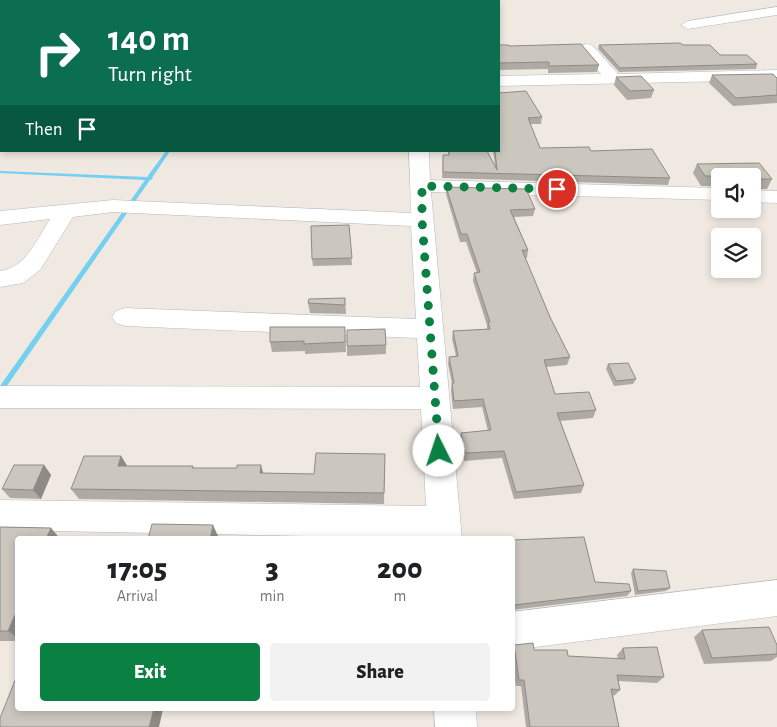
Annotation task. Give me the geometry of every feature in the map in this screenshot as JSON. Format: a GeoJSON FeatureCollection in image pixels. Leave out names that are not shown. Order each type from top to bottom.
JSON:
{"type":"FeatureCollection","features":[{"type":"Feature","properties":{"kind":"street"},"geometry":{"type":"LineString","coordinates":[[772,0],[777,2]]}},
{"type":"Feature","properties":{"kind":"street"},"geometry":{"type":"LineString","coordinates":[[688,25],[777,11]]}},
{"type":"Feature","properties":{"kind":"street"},"geometry":{"type":"LineString","coordinates":[[588,48],[614,79]]}},
{"type":"Feature","properties":{"kind":"street"},"geometry":{"type":"LineString","coordinates":[[711,61],[732,77]]}},
{"type":"Feature","properties":{"kind":"street"},"geometry":{"type":"LineString","coordinates":[[500,81],[732,77],[777,74]]}},
{"type":"Feature","properties":{"kind":"street"},"geometry":{"type":"LineString","coordinates":[[0,515],[80,528],[444,530],[422,220],[419,152]]}},
{"type":"Feature","properties":{"kind":"street"},"geometry":{"type":"LineString","coordinates":[[422,186],[711,194]]}},
{"type":"Feature","properties":{"kind":"street"},"geometry":{"type":"LineString","coordinates":[[761,196],[777,197]]}},
{"type":"Feature","properties":{"kind":"street"},"geometry":{"type":"LineString","coordinates":[[0,218],[113,206],[422,220]]}},
{"type":"Feature","properties":{"kind":"street"},"geometry":{"type":"LineString","coordinates":[[0,279],[14,276],[32,266],[65,212]]}},
{"type":"Feature","properties":{"kind":"street"},"geometry":{"type":"LineString","coordinates":[[125,317],[431,329]]}},
{"type":"Feature","properties":{"kind":"street"},"geometry":{"type":"LineString","coordinates":[[3,397],[436,398]]}},
{"type":"Feature","properties":{"kind":"street"},"geometry":{"type":"LineString","coordinates":[[515,631],[554,628],[777,598]]}},
{"type":"Feature","properties":{"kind":"street"},"geometry":{"type":"LineString","coordinates":[[455,711],[456,727]]}},
{"type":"Feature","properties":{"kind":"building"},"geometry":{"type":"Polygon","coordinates":[[[680,43],[683,45],[710,45],[720,55],[747,55],[757,64],[620,68],[599,45],[680,43]]]}},
{"type":"Feature","properties":{"kind":"building"},"geometry":{"type":"Polygon","coordinates":[[[581,44],[599,65],[549,66],[549,62],[500,63],[500,45],[581,44]]]}},
{"type":"Feature","properties":{"kind":"building"},"geometry":{"type":"Polygon","coordinates":[[[773,74],[777,78],[777,95],[736,98],[712,75],[773,74]]]}},
{"type":"Feature","properties":{"kind":"building"},"geometry":{"type":"Polygon","coordinates":[[[641,76],[654,90],[630,91],[616,77],[641,76]]]}},
{"type":"Feature","properties":{"kind":"building"},"geometry":{"type":"Polygon","coordinates":[[[526,91],[542,117],[528,118],[540,148],[589,147],[591,151],[652,149],[670,178],[443,172],[443,155],[449,155],[449,152],[488,152],[497,170],[495,152],[500,152],[500,93],[526,91]]]}},
{"type":"Feature","properties":{"kind":"building"},"geometry":{"type":"Polygon","coordinates":[[[759,163],[772,179],[761,179],[761,168],[711,168],[711,176],[705,176],[697,164],[759,163]]]}},
{"type":"Feature","properties":{"kind":"building"},"geometry":{"type":"Polygon","coordinates":[[[446,187],[526,189],[535,209],[510,210],[528,250],[522,250],[550,317],[570,357],[544,360],[555,394],[589,392],[596,410],[557,413],[584,485],[516,492],[504,451],[465,453],[461,433],[491,430],[483,399],[454,401],[452,383],[454,383],[449,357],[458,356],[453,331],[490,329],[488,322],[490,322],[474,273],[480,272],[467,234],[461,234],[446,187]]]}},
{"type":"Feature","properties":{"kind":"building"},"geometry":{"type":"Polygon","coordinates":[[[349,225],[352,258],[312,259],[311,226],[349,225]]]}},
{"type":"Feature","properties":{"kind":"building"},"geometry":{"type":"Polygon","coordinates":[[[345,298],[345,305],[308,303],[309,299],[345,298]]]}},
{"type":"Feature","properties":{"kind":"building"},"geometry":{"type":"Polygon","coordinates":[[[270,327],[345,327],[345,342],[304,344],[304,341],[270,342],[270,327]]]}},
{"type":"Feature","properties":{"kind":"building"},"geometry":{"type":"Polygon","coordinates":[[[385,329],[386,345],[347,346],[347,330],[385,329]]]}},
{"type":"Feature","properties":{"kind":"building"},"geometry":{"type":"Polygon","coordinates":[[[628,363],[636,379],[616,381],[608,364],[628,363]]]}},
{"type":"Feature","properties":{"kind":"building"},"geometry":{"type":"Polygon","coordinates":[[[316,453],[385,454],[384,493],[71,489],[84,456],[121,456],[118,466],[237,468],[237,465],[261,465],[260,473],[314,474],[316,453]]]}},
{"type":"Feature","properties":{"kind":"building"},"geometry":{"type":"Polygon","coordinates":[[[14,465],[44,465],[33,490],[2,489],[14,465]]]}},
{"type":"Feature","properties":{"kind":"building"},"geometry":{"type":"Polygon","coordinates":[[[152,524],[213,525],[211,536],[149,536],[152,524]]]}},
{"type":"Feature","properties":{"kind":"building"},"geometry":{"type":"Polygon","coordinates":[[[0,527],[51,528],[47,536],[15,536],[15,615],[8,631],[0,631],[0,527]]]}},
{"type":"Feature","properties":{"kind":"building"},"geometry":{"type":"Polygon","coordinates":[[[584,537],[595,582],[629,584],[631,591],[515,605],[515,540],[584,537]]]}},
{"type":"Feature","properties":{"kind":"building"},"geometry":{"type":"Polygon","coordinates":[[[633,569],[666,571],[670,588],[638,591],[633,569]]]}},
{"type":"Feature","properties":{"kind":"building"},"geometry":{"type":"Polygon","coordinates":[[[769,627],[777,645],[777,654],[712,658],[702,630],[769,627]]]}},
{"type":"Feature","properties":{"kind":"building"},"geometry":{"type":"Polygon","coordinates":[[[533,643],[534,650],[567,650],[568,656],[625,659],[623,648],[657,647],[664,677],[617,675],[620,690],[611,689],[619,727],[530,727],[524,680],[519,680],[515,645],[533,643]]]}},
{"type":"Feature","properties":{"kind":"building"},"geometry":{"type":"Polygon","coordinates":[[[15,680],[15,711],[153,711],[149,727],[0,727],[0,718],[15,680]]]}},
{"type":"Feature","properties":{"kind":"waterway"},"geometry":{"type":"LineString","coordinates":[[148,179],[167,152]]}},
{"type":"Feature","properties":{"kind":"waterway"},"geometry":{"type":"LineString","coordinates":[[0,172],[148,179]]}},
{"type":"Feature","properties":{"kind":"waterway"},"geometry":{"type":"LineString","coordinates":[[0,391],[148,179]]}},
{"type":"Feature","properties":{"kind":"route"},"geometry":{"type":"LineString","coordinates":[[439,451],[422,220],[422,186],[557,189]]}}]}
